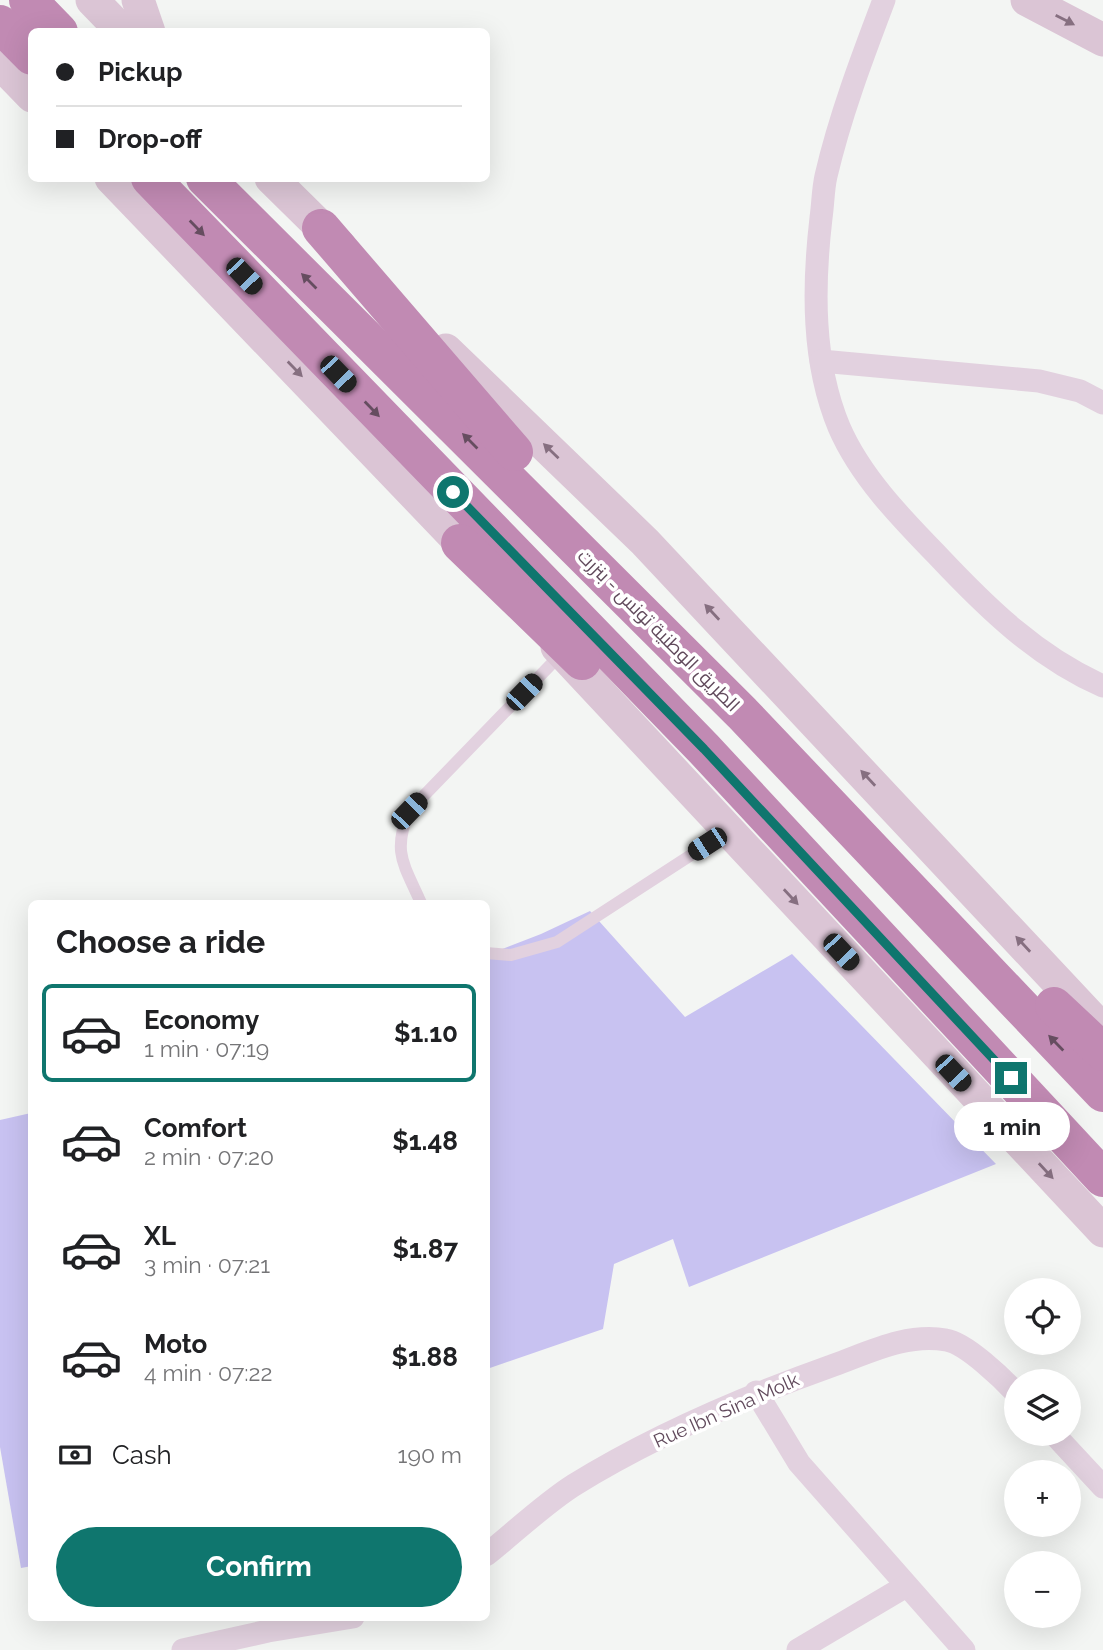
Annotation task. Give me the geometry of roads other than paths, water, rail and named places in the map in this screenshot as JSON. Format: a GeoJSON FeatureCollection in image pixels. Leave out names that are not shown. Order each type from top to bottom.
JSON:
{"type":"FeatureCollection","features":[{"type":"Feature","properties":{"kind":"highway"},"geometry":{"type":"LineString","coordinates":[[28,0],[55,28]]}},
{"type":"Feature","properties":{"kind":"highway"},"geometry":{"type":"LineString","coordinates":[[0,24],[28,52]]}},
{"type":"Feature","properties":{"kind":"highway"},"geometry":{"type":"LineString","coordinates":[[153,182],[704,749],[1103,1178]]}},
{"type":"Feature","properties":{"kind":"highway","name":"الطريق الوطنية تونس - بنزرت"},"geometry":{"type":"LineString","coordinates":[[209,182],[732,703],[1103,1093]]}},
{"type":"Feature","properties":{"kind":"highway"},"geometry":{"type":"LineString","coordinates":[[321,228],[732,703],[1103,1052]]}},
{"type":"Feature","properties":{"kind":"highway"},"geometry":{"type":"LineString","coordinates":[[460,542],[1011,1078]]}},
{"type":"Feature","properties":{"kind":"main road"},"geometry":{"type":"LineString","coordinates":[[92,0],[119,28]]}},
{"type":"Feature","properties":{"kind":"main road"},"geometry":{"type":"LineString","coordinates":[[138,0],[148,28]]}},
{"type":"Feature","properties":{"kind":"main road"},"geometry":{"type":"LineString","coordinates":[[1027,0],[1103,40]]}},
{"type":"Feature","properties":{"kind":"main road"},"geometry":{"type":"LineString","coordinates":[[0,63],[28,92]]}},
{"type":"Feature","properties":{"kind":"main road"},"geometry":{"type":"LineString","coordinates":[[115,182],[460,542],[1103,1231]]}},
{"type":"Feature","properties":{"kind":"main road"},"geometry":{"type":"LineString","coordinates":[[275,182],[645,542],[1103,1030]]}},
{"type":"Feature","properties":{"kind":"street"},"geometry":{"type":"LineString","coordinates":[[884,0],[857,71],[826,178],[817,255],[816,304],[821,361],[828,396],[846,439],[864,472],[917,534],[1004,623],[1071,672],[1103,686]]}},
{"type":"Feature","properties":{"kind":"street"},"geometry":{"type":"LineString","coordinates":[[821,361],[1039,381],[1080,391],[1103,403]]}},
{"type":"Feature","properties":{"kind":"street","name":"Rue Ibn Sina Molk"},"geometry":{"type":"LineString","coordinates":[[490,1552],[571,1486],[643,1446],[756,1392],[894,1343],[925,1338],[950,1340],[1004,1381]]}},
{"type":"Feature","properties":{"kind":"street"},"geometry":{"type":"LineString","coordinates":[[756,1392],[799,1463],[964,1650]]}},
{"type":"Feature","properties":{"kind":"street"},"geometry":{"type":"LineString","coordinates":[[1065,1446],[1103,1487]]}},
{"type":"Feature","properties":{"kind":"street"},"geometry":{"type":"LineString","coordinates":[[798,1650],[906,1586]]}},
{"type":"Feature","properties":{"kind":"street"},"geometry":{"type":"LineString","coordinates":[[183,1650],[270,1641],[339,1621]]}},
{"type":"Feature","properties":{"kind":"lane"},"geometry":{"type":"LineString","coordinates":[[420,900],[403,862],[400,845],[400,833],[409,811],[562,652]]}},
{"type":"Feature","properties":{"kind":"lane"},"geometry":{"type":"LineString","coordinates":[[490,953],[511,955],[556,942],[729,830]]}}]}
